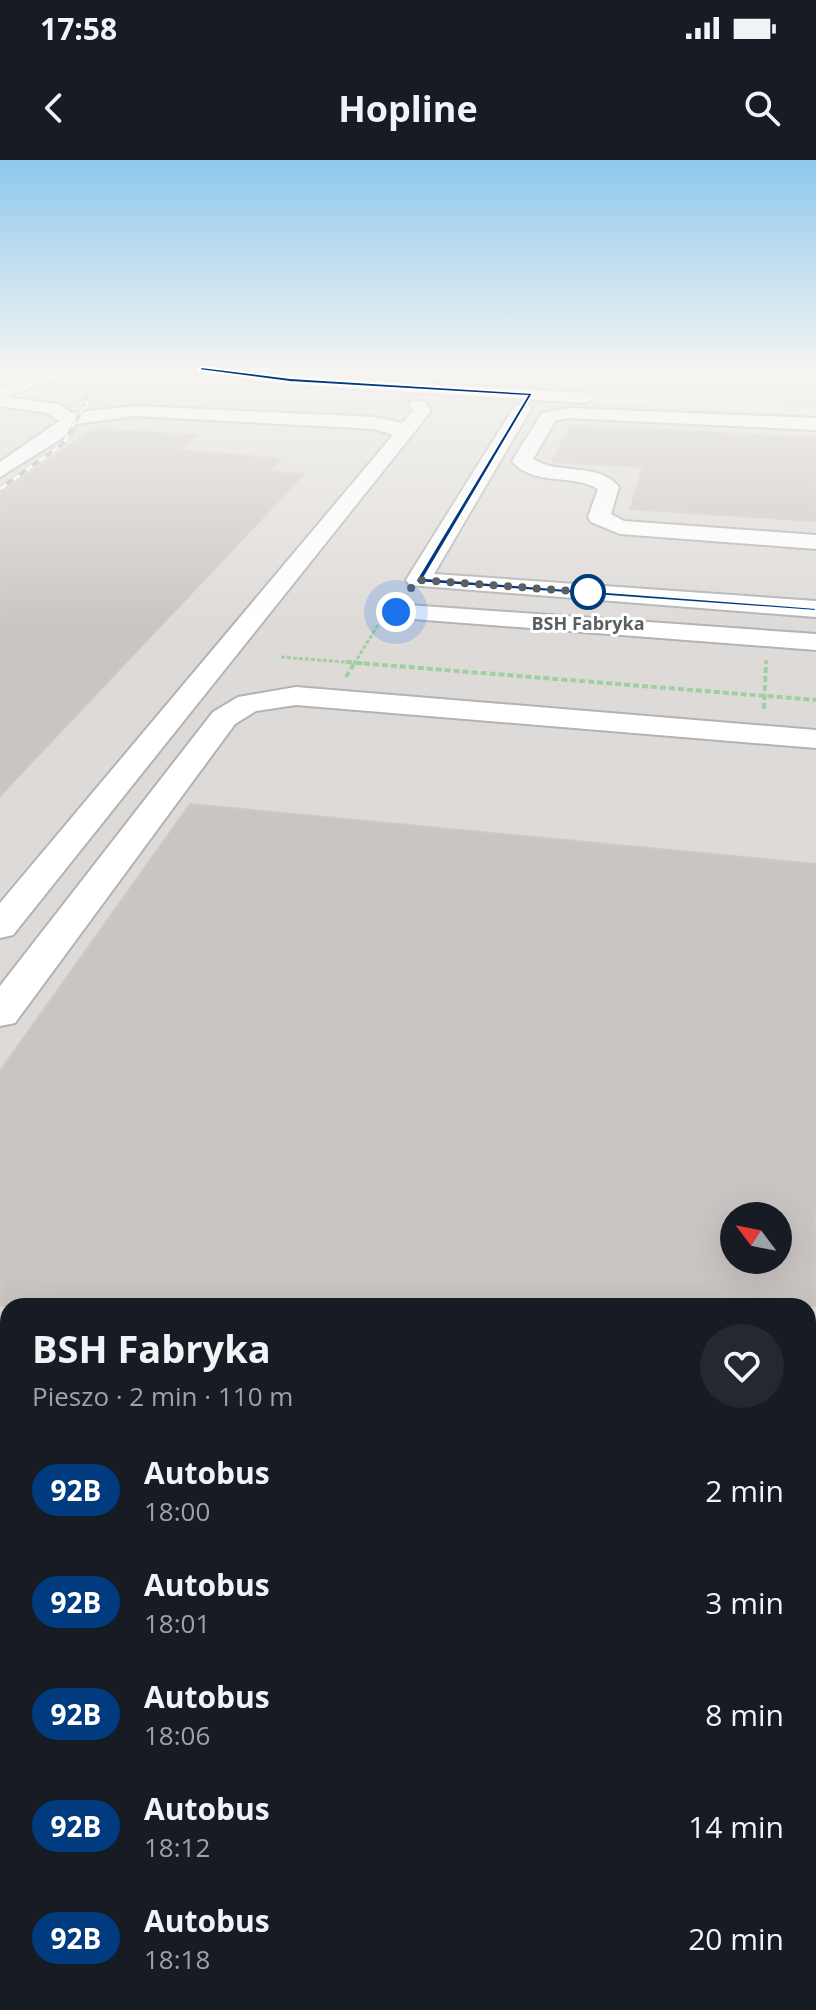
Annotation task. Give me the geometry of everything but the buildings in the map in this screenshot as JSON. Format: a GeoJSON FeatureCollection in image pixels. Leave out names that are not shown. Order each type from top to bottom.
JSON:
{"type":"FeatureCollection","features":[{"type":"Feature","properties":{"kind":"street"},"geometry":{"type":"LineString","coordinates":[[0,471],[24,455]]}},
{"type":"Feature","properties":{"kind":"street"},"geometry":{"type":"LineString","coordinates":[[0,927],[378,455]]}},
{"type":"Feature","properties":{"kind":"street"},"geometry":{"type":"LineString","coordinates":[[494,455],[416,583],[415,590],[405,606],[396,612],[813,641]]}},
{"type":"Feature","properties":{"kind":"street"},"geometry":{"type":"LineString","coordinates":[[525,455],[522,461],[542,471],[586,477],[606,484],[609,487],[599,517],[620,527],[816,542]]}},
{"type":"Feature","properties":{"kind":"street"},"geometry":{"type":"LineString","coordinates":[[416,583],[504,586],[816,609]]}},
{"type":"Feature","properties":{"kind":"street"},"geometry":{"type":"LineString","coordinates":[[504,586],[561,614],[813,641]]}},
{"type":"Feature","properties":{"kind":"street"},"geometry":{"type":"LineString","coordinates":[[0,1014],[224,718],[248,703],[296,696],[816,739]]}},
{"type":"Feature","properties":{"kind":"path"},"geometry":{"type":"LineString","coordinates":[[764,709],[767,640]]}},
{"type":"Feature","properties":{"kind":"path"},"geometry":{"type":"LineString","coordinates":[[281,657],[816,700]]}},
{"type":"Feature","properties":{"kind":"shaded area"},"geometry":{"type":"Polygon","coordinates":[[[0,455],[816,455],[816,1298],[0,1298],[0,455]]]}},
{"type":"Feature","properties":{"kind":"railway"},"geometry":{"type":"LineString","coordinates":[[0,489],[47,455]]}},
{"type":"Feature","properties":{"kind":"bus line","name":"92B"},"geometry":{"type":"LineString","coordinates":[[493,455],[418,580],[816,608]]}},
{"type":"Feature","properties":{"kind":"place","name":"BSH Fabryka"},"geometry":{"type":"Point","coordinates":[588,592]}},
{"type":"Feature","properties":{"kind":"route"},"geometry":{"type":"LineString","coordinates":[[396,612],[396,605],[418,580],[588,592]]}}]}
